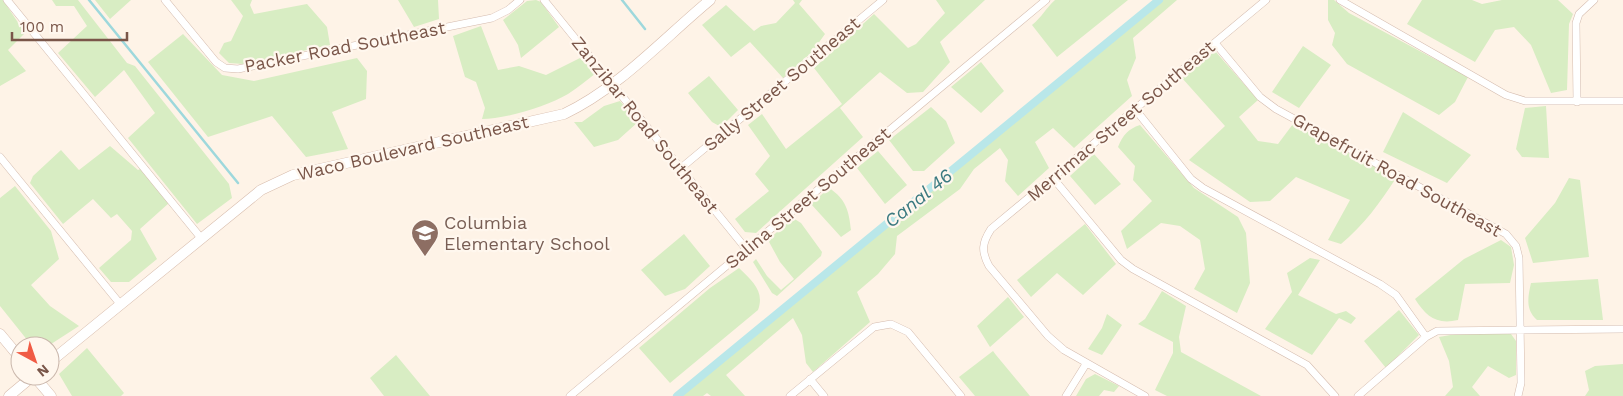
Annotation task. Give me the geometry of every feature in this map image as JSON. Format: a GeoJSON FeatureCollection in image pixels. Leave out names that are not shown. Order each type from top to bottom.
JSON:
{"type":"FeatureCollection","features":[{"type":"Feature","properties":{"kind":"street"},"geometry":{"type":"LineString","coordinates":[[7,0],[201,238]]}},
{"type":"Feature","properties":{"kind":"street","name":"Packer Road Southeast"},"geometry":{"type":"LineString","coordinates":[[165,0],[216,62],[225,68],[238,69],[492,18],[508,10],[520,0]]}},
{"type":"Feature","properties":{"kind":"street","name":"Zanzibar Road Southeast"},"geometry":{"type":"LineString","coordinates":[[544,0],[611,85],[747,250]]}},
{"type":"Feature","properties":{"kind":"street","name":"Sally Street Southeast"},"geometry":{"type":"LineString","coordinates":[[680,168],[882,0]]}},
{"type":"Feature","properties":{"kind":"street"},"geometry":{"type":"LineString","coordinates":[[1031,0],[1037,7]]}},
{"type":"Feature","properties":{"kind":"street","name":"Salina Street Southeast"},"geometry":{"type":"LineString","coordinates":[[570,396],[1046,0]]}},
{"type":"Feature","properties":{"kind":"street","name":"Merrimac Street Southeast"},"geometry":{"type":"LineString","coordinates":[[1086,364],[1064,350],[1048,336],[989,266],[983,254],[984,240],[991,229],[1266,0]]}},
{"type":"Feature","properties":{"kind":"street"},"geometry":{"type":"LineString","coordinates":[[1340,0],[1506,95],[1525,101],[1577,102],[1623,100]]}},
{"type":"Feature","properties":{"kind":"street"},"geometry":{"type":"LineString","coordinates":[[1577,102],[1576,23],[1579,14],[1594,0]]}},
{"type":"Feature","properties":{"kind":"street","name":"Waco Boulevard Southeast"},"geometry":{"type":"LineString","coordinates":[[60,354],[261,190],[293,175],[564,114],[585,104],[611,85],[706,1]]}},
{"type":"Feature","properties":{"kind":"street","name":"Grapefruit Road Southeast"},"geometry":{"type":"LineString","coordinates":[[1214,42],[1260,97],[1276,109],[1506,234],[1516,246],[1519,258],[1521,384],[1518,396]]}},
{"type":"Feature","properties":{"kind":"street"},"geometry":{"type":"LineString","coordinates":[[1135,109],[1191,179],[1203,188],[1380,284],[1396,295],[1426,337]]}},
{"type":"Feature","properties":{"kind":"street"},"geometry":{"type":"LineString","coordinates":[[0,157],[121,305]]}},
{"type":"Feature","properties":{"kind":"street"},"geometry":{"type":"LineString","coordinates":[[1053,178],[1121,260],[1133,270],[1307,364],[1335,396]]}},
{"type":"Feature","properties":{"kind":"street"},"geometry":{"type":"LineString","coordinates":[[790,396],[874,327],[891,324],[908,332],[961,396]]}},
{"type":"Feature","properties":{"kind":"street"},"geometry":{"type":"LineString","coordinates":[[1358,396],[1426,337],[1437,331],[1623,329]]}},
{"type":"Feature","properties":{"kind":"street"},"geometry":{"type":"LineString","coordinates":[[0,334],[10,346]]}},
{"type":"Feature","properties":{"kind":"street"},"geometry":{"type":"LineString","coordinates":[[1066,396],[1086,364],[1144,396]]}},
{"type":"Feature","properties":{"kind":"street"},"geometry":{"type":"LineString","coordinates":[[810,379],[824,396]]}},
{"type":"Feature","properties":{"kind":"street"},"geometry":{"type":"LineString","coordinates":[[9,396],[22,386]]}},
{"type":"Feature","properties":{"kind":"street"},"geometry":{"type":"LineString","coordinates":[[42,386],[50,396]]}},
{"type":"Feature","properties":{"kind":"green space"},"geometry":{"type":"Polygon","coordinates":[[[0,0],[3,0],[25,33],[8,50],[26,71],[0,86],[0,0]]]}},
{"type":"Feature","properties":{"kind":"green space"},"geometry":{"type":"Polygon","coordinates":[[[52,0],[78,0],[127,63],[135,66],[229,184],[232,198],[197,224],[128,138],[155,113],[124,70],[95,97],[58,53],[87,26],[74,6],[56,6],[52,0]]]}},
{"type":"Feature","properties":{"kind":"green space"},"geometry":{"type":"Polygon","coordinates":[[[95,0],[131,0],[110,19],[95,0]]]}},
{"type":"Feature","properties":{"kind":"green space"},"geometry":{"type":"Polygon","coordinates":[[[231,0],[252,0],[250,5],[254,14],[307,4],[327,27],[330,45],[243,64],[229,63],[219,53],[224,43],[231,41],[243,16],[231,0]]]}},
{"type":"Feature","properties":{"kind":"green space"},"geometry":{"type":"Polygon","coordinates":[[[398,0],[438,0],[439,19],[414,27],[398,0]]]}},
{"type":"Feature","properties":{"kind":"green space"},"geometry":{"type":"Polygon","coordinates":[[[536,0],[541,2],[559,27],[521,58],[518,45],[503,20],[527,1],[536,0]]]}},
{"type":"Feature","properties":{"kind":"green space"},"geometry":{"type":"Polygon","coordinates":[[[793,0],[802,0],[799,4],[825,34],[812,52],[783,78],[750,42],[731,57],[702,25],[726,5],[754,31],[761,26],[776,23],[795,3],[793,0]]]}},
{"type":"Feature","properties":{"kind":"green space"},"geometry":{"type":"Polygon","coordinates":[[[936,0],[985,0],[940,42],[950,62],[923,92],[907,93],[880,72],[840,108],[863,137],[756,233],[745,232],[735,219],[769,191],[755,174],[770,156],[748,125],[762,114],[786,149],[842,104],[814,68],[874,14],[908,48],[916,44],[945,13],[936,0]]]}},
{"type":"Feature","properties":{"kind":"green space"},"geometry":{"type":"Polygon","coordinates":[[[1055,0],[1128,0],[1057,57],[1032,25],[1055,0]]]}},
{"type":"Feature","properties":{"kind":"green space"},"geometry":{"type":"Polygon","coordinates":[[[1163,0],[1177,0],[1133,38],[1136,58],[1127,80],[1132,96],[1074,148],[1053,128],[1035,142],[1049,168],[1018,196],[1005,181],[1008,160],[1000,148],[974,169],[960,189],[897,236],[895,254],[878,274],[857,292],[870,322],[813,372],[806,363],[802,335],[793,318],[726,375],[745,396],[711,396],[707,393],[703,396],[681,396],[1163,0]]]}},
{"type":"Feature","properties":{"kind":"green space"},"geometry":{"type":"Polygon","coordinates":[[[1328,0],[1334,0],[1349,13],[1468,77],[1455,102],[1439,115],[1347,64],[1332,45],[1335,33],[1328,20],[1328,0]]]}},
{"type":"Feature","properties":{"kind":"green space"},"geometry":{"type":"Polygon","coordinates":[[[1422,0],[1472,0],[1482,4],[1502,0],[1558,0],[1573,14],[1569,24],[1567,90],[1551,93],[1531,45],[1514,27],[1495,30],[1475,62],[1407,24],[1422,0]]]}},
{"type":"Feature","properties":{"kind":"green space"},"geometry":{"type":"Polygon","coordinates":[[[481,26],[498,70],[519,66],[546,75],[580,58],[596,73],[560,99],[526,111],[482,119],[485,108],[476,82],[465,77],[453,36],[481,26]]]}},
{"type":"Feature","properties":{"kind":"green space"},"geometry":{"type":"Polygon","coordinates":[[[183,34],[222,75],[254,81],[357,58],[367,71],[366,99],[332,112],[348,149],[306,157],[272,116],[208,137],[148,62],[183,34]]]}},
{"type":"Feature","properties":{"kind":"green space"},"geometry":{"type":"Polygon","coordinates":[[[1303,46],[1331,65],[1299,108],[1272,92],[1303,46]]]}},
{"type":"Feature","properties":{"kind":"green space"},"geometry":{"type":"Polygon","coordinates":[[[1215,51],[1258,100],[1239,117],[1258,141],[1278,144],[1293,124],[1396,178],[1371,214],[1341,244],[1328,240],[1350,200],[1296,177],[1270,201],[1250,202],[1189,160],[1225,126],[1182,78],[1215,51]]]}},
{"type":"Feature","properties":{"kind":"green space"},"geometry":{"type":"Polygon","coordinates":[[[981,62],[1004,91],[981,113],[951,87],[981,62]]]}},
{"type":"Feature","properties":{"kind":"green space"},"geometry":{"type":"Polygon","coordinates":[[[709,76],[738,110],[721,127],[712,122],[688,93],[709,76]]]}},
{"type":"Feature","properties":{"kind":"green space"},"geometry":{"type":"Polygon","coordinates":[[[620,101],[638,122],[618,140],[594,147],[574,122],[582,122],[604,106],[620,101]]]}},
{"type":"Feature","properties":{"kind":"green space"},"geometry":{"type":"Polygon","coordinates":[[[1546,106],[1549,158],[1522,157],[1516,149],[1525,108],[1546,106]]]}},
{"type":"Feature","properties":{"kind":"green space"},"geometry":{"type":"Polygon","coordinates":[[[931,107],[946,121],[955,143],[924,171],[913,171],[889,140],[931,107]]]}},
{"type":"Feature","properties":{"kind":"green space"},"geometry":{"type":"Polygon","coordinates":[[[1403,112],[1471,155],[1447,183],[1383,152],[1403,112]]]}},
{"type":"Feature","properties":{"kind":"green space"},"geometry":{"type":"Polygon","coordinates":[[[1140,125],[1194,188],[1238,217],[1246,233],[1250,283],[1237,313],[1194,289],[1205,269],[1200,240],[1180,226],[1161,223],[1127,249],[1121,231],[1152,201],[1133,180],[1135,166],[1118,147],[1126,133],[1140,125]]]}},
{"type":"Feature","properties":{"kind":"green space"},"geometry":{"type":"Polygon","coordinates":[[[110,146],[138,170],[142,168],[169,203],[140,229],[157,259],[129,282],[111,282],[99,268],[131,240],[132,231],[117,214],[111,218],[93,199],[63,224],[30,183],[33,176],[61,150],[79,170],[110,146]]]}},
{"type":"Feature","properties":{"kind":"green space"},"geometry":{"type":"Polygon","coordinates":[[[878,151],[907,185],[885,204],[857,168],[878,151]]]}},
{"type":"Feature","properties":{"kind":"green space"},"geometry":{"type":"Polygon","coordinates":[[[1094,154],[1121,184],[1095,205],[1070,176],[1094,154]]]}},
{"type":"Feature","properties":{"kind":"green space"},"geometry":{"type":"Polygon","coordinates":[[[1569,178],[1580,180],[1589,257],[1533,263],[1525,238],[1555,203],[1569,178]]]}},
{"type":"Feature","properties":{"kind":"green space"},"geometry":{"type":"Polygon","coordinates":[[[15,186],[51,231],[59,259],[31,285],[50,306],[79,326],[60,338],[60,336],[24,336],[0,306],[0,198],[15,186]]]}},
{"type":"Feature","properties":{"kind":"green space"},"geometry":{"type":"Polygon","coordinates":[[[829,188],[843,201],[849,217],[851,230],[841,237],[811,204],[829,188]]]}},
{"type":"Feature","properties":{"kind":"green space"},"geometry":{"type":"Polygon","coordinates":[[[793,218],[801,223],[822,252],[821,256],[777,296],[772,293],[753,262],[756,259],[767,276],[781,290],[794,279],[780,262],[768,240],[793,218]]]}},
{"type":"Feature","properties":{"kind":"green space"},"geometry":{"type":"Polygon","coordinates":[[[1085,224],[1116,264],[1083,295],[1057,273],[1031,297],[1017,280],[1085,224]]]}},
{"type":"Feature","properties":{"kind":"green space"},"geometry":{"type":"Polygon","coordinates":[[[684,234],[710,266],[685,289],[665,296],[641,270],[684,234]]]}},
{"type":"Feature","properties":{"kind":"green space"},"geometry":{"type":"Polygon","coordinates":[[[1501,240],[1511,247],[1514,265],[1510,283],[1465,284],[1458,320],[1438,320],[1432,318],[1423,310],[1415,299],[1464,259],[1501,240]]]}},
{"type":"Feature","properties":{"kind":"green space"},"geometry":{"type":"Polygon","coordinates":[[[1310,258],[1320,260],[1298,295],[1336,314],[1346,311],[1356,318],[1351,324],[1339,318],[1312,355],[1265,329],[1292,292],[1287,273],[1310,258]]]}},
{"type":"Feature","properties":{"kind":"green space"},"geometry":{"type":"Polygon","coordinates":[[[739,268],[756,287],[760,297],[758,310],[670,383],[639,348],[710,288],[739,268]]]}},
{"type":"Feature","properties":{"kind":"green space"},"geometry":{"type":"Polygon","coordinates":[[[1598,279],[1603,320],[1537,320],[1533,316],[1528,298],[1531,283],[1598,279]]]}},
{"type":"Feature","properties":{"kind":"green space"},"geometry":{"type":"Polygon","coordinates":[[[1162,291],[1186,306],[1179,337],[1181,352],[1261,396],[1167,396],[1155,390],[1173,353],[1173,342],[1138,324],[1145,319],[1162,291]]]}},
{"type":"Feature","properties":{"kind":"green space"},"geometry":{"type":"Polygon","coordinates":[[[1008,297],[1024,317],[990,347],[977,326],[1008,297]]]}},
{"type":"Feature","properties":{"kind":"green space"},"geometry":{"type":"Polygon","coordinates":[[[1399,310],[1419,335],[1386,368],[1364,341],[1399,310]]]}},
{"type":"Feature","properties":{"kind":"green space"},"geometry":{"type":"Polygon","coordinates":[[[1107,314],[1122,325],[1102,355],[1088,349],[1102,328],[1107,314]]]}},
{"type":"Feature","properties":{"kind":"green space"},"geometry":{"type":"Polygon","coordinates":[[[1456,334],[1511,334],[1516,341],[1516,375],[1509,378],[1488,366],[1472,387],[1480,396],[1445,396],[1453,387],[1449,361],[1439,337],[1456,334]]]}},
{"type":"Feature","properties":{"kind":"green space"},"geometry":{"type":"Polygon","coordinates":[[[87,348],[124,393],[121,396],[72,396],[60,373],[87,348]]]}},
{"type":"Feature","properties":{"kind":"green space"},"geometry":{"type":"Polygon","coordinates":[[[993,351],[1030,396],[975,396],[959,377],[993,351]]]}},
{"type":"Feature","properties":{"kind":"green space"},"geometry":{"type":"Polygon","coordinates":[[[396,355],[430,396],[384,396],[370,378],[396,355]]]}},
{"type":"Feature","properties":{"kind":"green space"},"geometry":{"type":"Polygon","coordinates":[[[1623,364],[1623,396],[1585,396],[1589,390],[1585,371],[1595,366],[1623,364]]]}},
{"type":"Feature","properties":{"kind":"green space"},"geometry":{"type":"Polygon","coordinates":[[[1095,374],[1119,386],[1114,392],[1104,390],[1099,396],[1076,396],[1086,379],[1095,374]]]}},
{"type":"Feature","properties":{"kind":"waterway"},"geometry":{"type":"LineString","coordinates":[[89,0],[238,183]]}},
{"type":"Feature","properties":{"kind":"waterway"},"geometry":{"type":"LineString","coordinates":[[622,0],[645,29]]}},
{"type":"Feature","properties":{"kind":"waterway","name":"Canal 46"},"geometry":{"type":"LineString","coordinates":[[677,396],[1159,0]]}},
{"type":"Feature","properties":{"kind":"place","name":"Columbia Elementary School"},"geometry":{"type":"Point","coordinates":[425,257]}}]}
